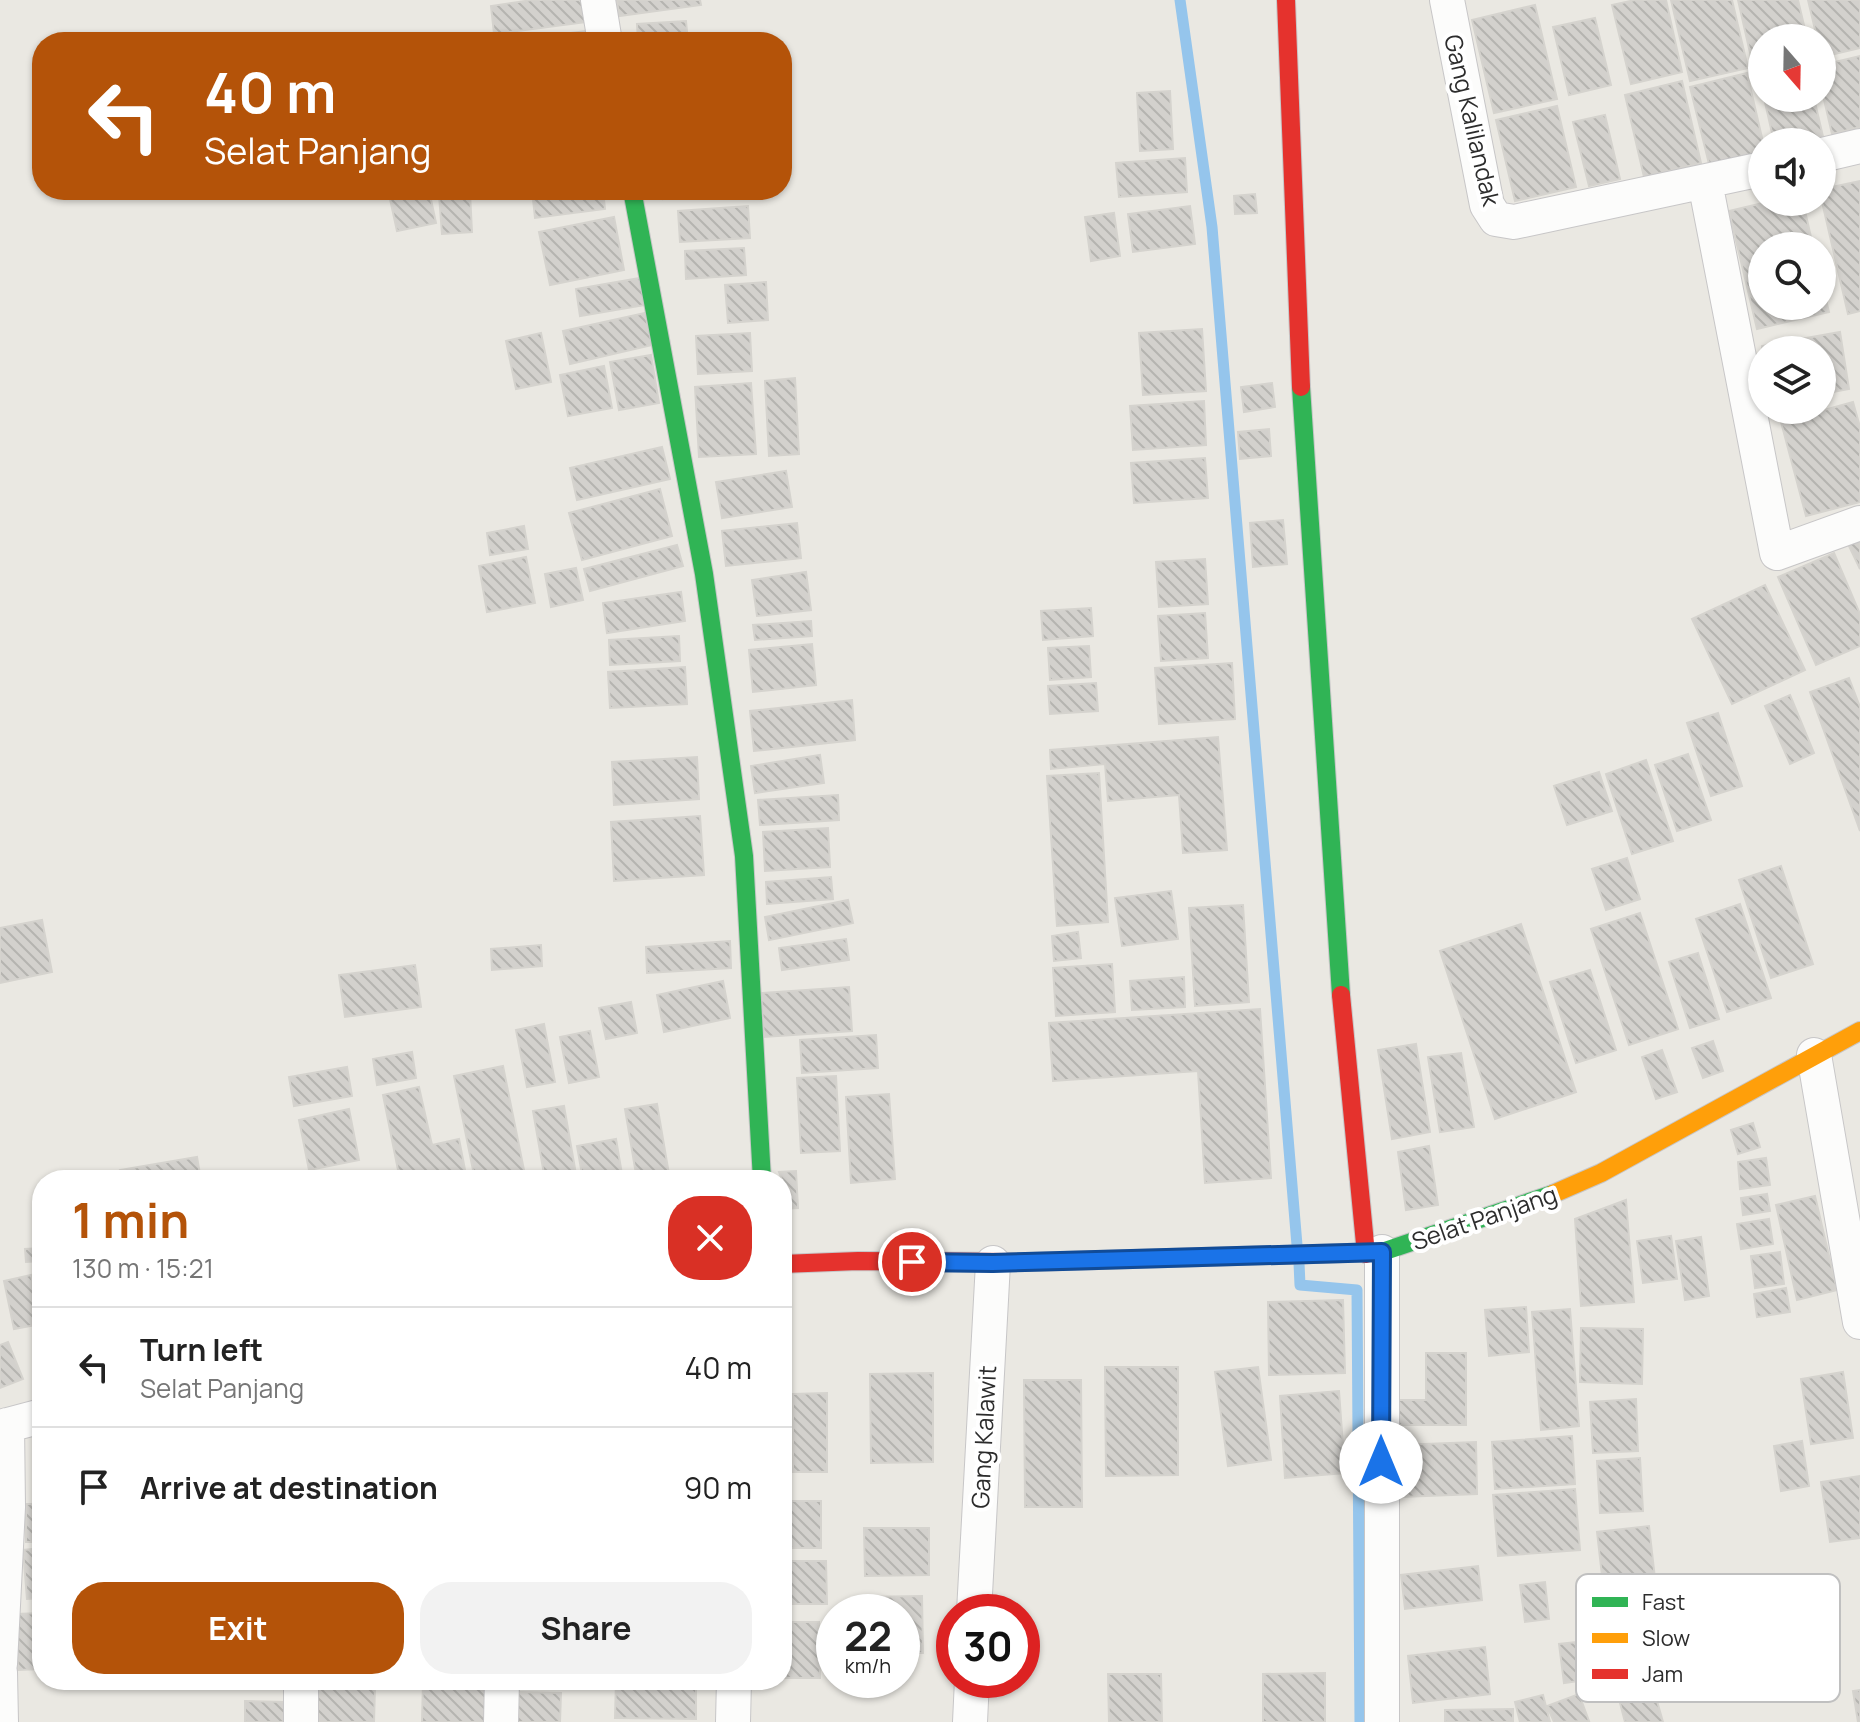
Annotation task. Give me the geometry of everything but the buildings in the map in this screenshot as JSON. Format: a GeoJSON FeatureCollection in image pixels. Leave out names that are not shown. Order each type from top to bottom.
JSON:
{"type":"FeatureCollection","features":[{"type":"Feature","properties":{"kind":"street"},"geometry":{"type":"LineString","coordinates":[[598,0],[603,32]]}},
{"type":"Feature","properties":{"kind":"street"},"geometry":{"type":"LineString","coordinates":[[1286,0],[1303,431],[1336,944],[1357,1140],[1374,1253],[1382,1722]]}},
{"type":"Feature","properties":{"kind":"street","name":"Gang Kalilandak"},"geometry":{"type":"LineString","coordinates":[[1447,0],[1487,205],[1496,219],[1514,222],[1748,172]]}},
{"type":"Feature","properties":{"kind":"street"},"geometry":{"type":"LineString","coordinates":[[1836,152],[1860,146]]}},
{"type":"Feature","properties":{"kind":"street"},"geometry":{"type":"LineString","coordinates":[[1705,182],[1777,553],[1860,523]]}},
{"type":"Feature","properties":{"kind":"street"},"geometry":{"type":"LineString","coordinates":[[634,200],[704,574],[742,841],[761,1170]]}},
{"type":"Feature","properties":{"kind":"street","name":"Selat Panjang"},"geometry":{"type":"LineString","coordinates":[[792,1264],[858,1261],[993,1263],[1374,1253],[1541,1199],[1601,1173],[1860,1031]]}},
{"type":"Feature","properties":{"kind":"street"},"geometry":{"type":"LineString","coordinates":[[1814,1055],[1860,1322]]}},
{"type":"Feature","properties":{"kind":"street","name":"Gang Kalawit"},"geometry":{"type":"LineString","coordinates":[[975,1594],[993,1263]]}},
{"type":"Feature","properties":{"kind":"street"},"geometry":{"type":"LineString","coordinates":[[0,1664],[8,1507],[4,1426],[32,1419]]}},
{"type":"Feature","properties":{"kind":"street"},"geometry":{"type":"LineString","coordinates":[[0,1672],[1,1722]]}},
{"type":"Feature","properties":{"kind":"street"},"geometry":{"type":"LineString","coordinates":[[301,1690],[301,1722]]}},
{"type":"Feature","properties":{"kind":"street"},"geometry":{"type":"LineString","coordinates":[[501,1722],[502,1690]]}},
{"type":"Feature","properties":{"kind":"street"},"geometry":{"type":"LineString","coordinates":[[733,1722],[734,1690]]}},
{"type":"Feature","properties":{"kind":"street"},"geometry":{"type":"LineString","coordinates":[[970,1722],[971,1698]]}},
{"type":"Feature","properties":{"kind":"waterway"},"geometry":{"type":"LineString","coordinates":[[1180,0],[1212,227],[1297,1245]]}},
{"type":"Feature","properties":{"kind":"waterway"},"geometry":{"type":"LineString","coordinates":[[1299,1263],[1300,1285],[1357,1290],[1360,1722]]}},
{"type":"Feature","properties":{"kind":"traffic: fast"},"geometry":{"type":"LineString","coordinates":[[634,200],[704,574],[744,856],[761,1170]]}},
{"type":"Feature","properties":{"kind":"traffic: fast"},"geometry":{"type":"LineString","coordinates":[[1301,387],[1341,995]]}},
{"type":"Feature","properties":{"kind":"traffic: fast"},"geometry":{"type":"LineString","coordinates":[[1029,1262],[1382,1252],[1553,1194]]}},
{"type":"Feature","properties":{"kind":"traffic: slow"},"geometry":{"type":"LineString","coordinates":[[1553,1194],[1601,1173],[1860,1031]]}},
{"type":"Feature","properties":{"kind":"traffic: jam"},"geometry":{"type":"LineString","coordinates":[[1286,0],[1301,387]]}},
{"type":"Feature","properties":{"kind":"traffic: jam"},"geometry":{"type":"LineString","coordinates":[[1341,995],[1366,1254]]}},
{"type":"Feature","properties":{"kind":"traffic: jam"},"geometry":{"type":"LineString","coordinates":[[792,1264],[1029,1262]]}},
{"type":"Feature","properties":{"kind":"route"},"geometry":{"type":"LineString","coordinates":[[912,1262],[993,1263],[1382,1252],[1381,1462]]}}]}
